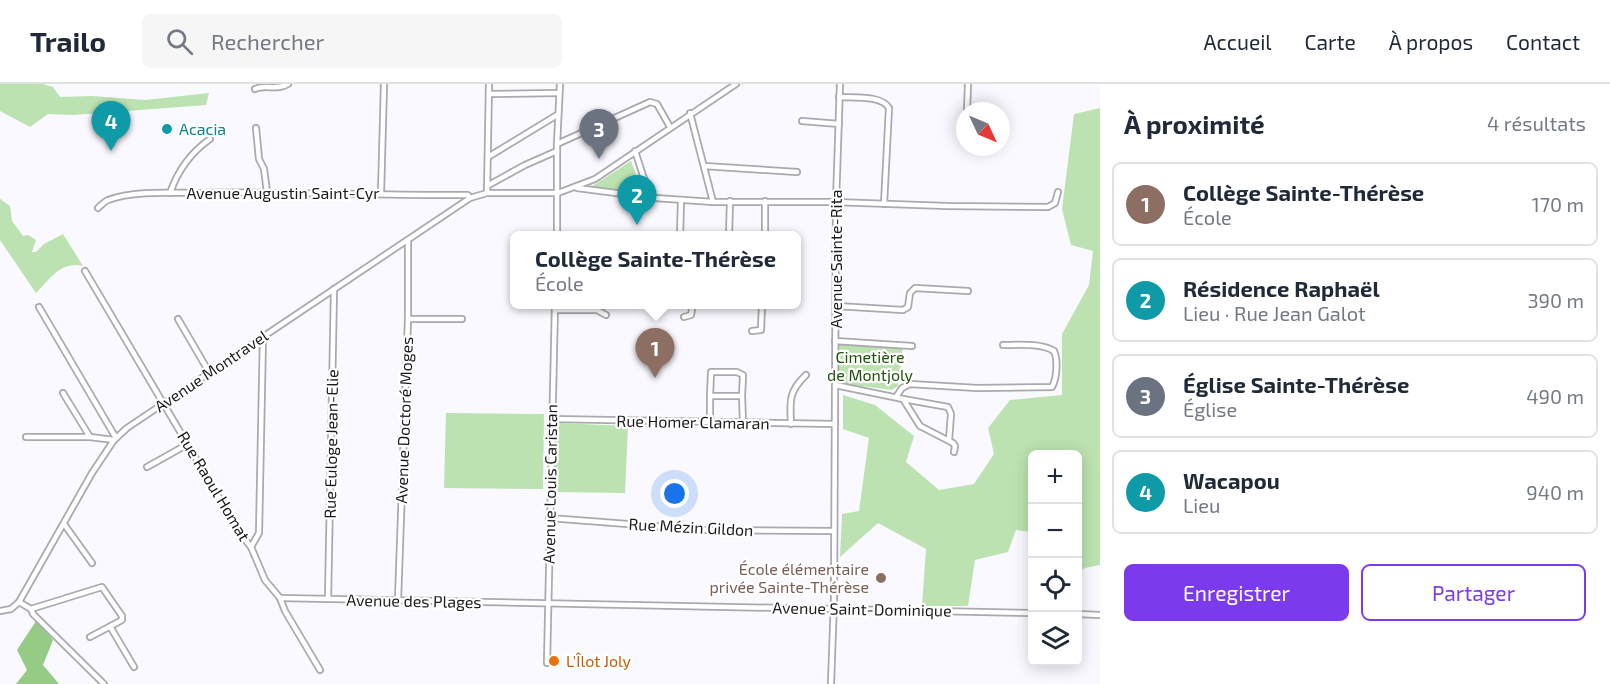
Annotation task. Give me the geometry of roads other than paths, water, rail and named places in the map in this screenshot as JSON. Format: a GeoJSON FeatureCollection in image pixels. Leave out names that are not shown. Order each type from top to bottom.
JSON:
{"type":"FeatureCollection","features":[{"type":"Feature","properties":{"kind":"street"},"geometry":{"type":"LineString","coordinates":[[255,89],[262,85],[278,88],[288,84]]}},
{"type":"Feature","properties":{"kind":"street"},"geometry":{"type":"LineString","coordinates":[[381,193],[384,84]]}},
{"type":"Feature","properties":{"kind":"street"},"geometry":{"type":"LineString","coordinates":[[487,193],[489,84]]}},
{"type":"Feature","properties":{"kind":"street"},"geometry":{"type":"LineString","coordinates":[[557,231],[556,144],[560,84]]}},
{"type":"Feature","properties":{"kind":"street"},"geometry":{"type":"LineString","coordinates":[[575,188],[595,179],[736,84]]}},
{"type":"Feature","properties":{"kind":"street","name":"Avenue Sainte-Rita"},"geometry":{"type":"LineString","coordinates":[[831,683],[836,202],[840,84]]}},
{"type":"Feature","properties":{"kind":"street"},"geometry":{"type":"LineString","coordinates":[[967,102],[968,84]]}},
{"type":"Feature","properties":{"kind":"street"},"geometry":{"type":"LineString","coordinates":[[489,94],[559,93]]}},
{"type":"Feature","properties":{"kind":"street"},"geometry":{"type":"LineString","coordinates":[[839,97],[879,100],[889,108],[884,204]]}},
{"type":"Feature","properties":{"kind":"street"},"geometry":{"type":"LineString","coordinates":[[556,144],[650,102],[657,104],[670,127]]}},
{"type":"Feature","properties":{"kind":"street"},"geometry":{"type":"LineString","coordinates":[[690,113],[713,202]]}},
{"type":"Feature","properties":{"kind":"street"},"geometry":{"type":"LineString","coordinates":[[488,157],[557,115]]}},
{"type":"Feature","properties":{"kind":"street"},"geometry":{"type":"LineString","coordinates":[[802,121],[839,124]]}},
{"type":"Feature","properties":{"kind":"street"},"geometry":{"type":"LineString","coordinates":[[256,128],[259,159],[264,169],[267,192]]}},
{"type":"Feature","properties":{"kind":"street"},"geometry":{"type":"LineString","coordinates":[[170,193],[181,168],[190,155],[210,139]]}},
{"type":"Feature","properties":{"kind":"street"},"geometry":{"type":"LineString","coordinates":[[487,186],[557,151]]}},
{"type":"Feature","properties":{"kind":"street"},"geometry":{"type":"LineString","coordinates":[[635,151],[650,197]]}},
{"type":"Feature","properties":{"kind":"street"},"geometry":{"type":"LineString","coordinates":[[704,166],[797,172]]}},
{"type":"Feature","properties":{"kind":"street"},"geometry":{"type":"LineString","coordinates":[[575,188],[713,202],[836,202],[1048,207],[1056,201],[1058,192]]}},
{"type":"Feature","properties":{"kind":"street","name":"Avenue Montravel"},"geometry":{"type":"LineString","coordinates":[[19,602],[92,473],[115,439],[163,402],[470,198],[487,193],[558,193],[575,188]]}},
{"type":"Feature","properties":{"kind":"street","name":"Avenue Augustin Saint-Cyr"},"geometry":{"type":"LineString","coordinates":[[98,208],[105,201],[122,197],[170,193],[381,193],[468,195],[470,198]]}},
{"type":"Feature","properties":{"kind":"street"},"geometry":{"type":"LineString","coordinates":[[680,231],[681,200]]}},
{"type":"Feature","properties":{"kind":"street"},"geometry":{"type":"LineString","coordinates":[[729,231],[730,201]]}},
{"type":"Feature","properties":{"kind":"street"},"geometry":{"type":"LineString","coordinates":[[765,201],[765,231]]}},
{"type":"Feature","properties":{"kind":"street","name":"Avenue Doctoré Moges"},"geometry":{"type":"LineString","coordinates":[[398,600],[408,319],[408,240]]}},
{"type":"Feature","properties":{"kind":"street","name":"Rue Raoul Homat"},"geometry":{"type":"LineString","coordinates":[[85,271],[240,533],[251,547],[265,580],[280,597],[285,611],[320,670]]}},
{"type":"Feature","properties":{"kind":"street"},"geometry":{"type":"LineString","coordinates":[[836,306],[903,310],[908,307],[910,292],[915,288],[968,291]]}},
{"type":"Feature","properties":{"kind":"street","name":"Rue Euloge Jean-Elie"},"geometry":{"type":"LineString","coordinates":[[328,599],[334,289]]}},
{"type":"Feature","properties":{"kind":"street"},"geometry":{"type":"LineString","coordinates":[[39,307],[115,439]]}},
{"type":"Feature","properties":{"kind":"street","name":"Avenue Louis Caristan"},"geometry":{"type":"LineString","coordinates":[[547,663],[555,309]]}},
{"type":"Feature","properties":{"kind":"street"},"geometry":{"type":"LineString","coordinates":[[583,309],[597,310],[606,315]]}},
{"type":"Feature","properties":{"kind":"street"},"geometry":{"type":"LineString","coordinates":[[684,317],[692,315],[693,309]]}},
{"type":"Feature","properties":{"kind":"street"},"geometry":{"type":"LineString","coordinates":[[752,331],[761,330],[762,309]]}},
{"type":"Feature","properties":{"kind":"street"},"geometry":{"type":"LineString","coordinates":[[178,319],[208,372]]}},
{"type":"Feature","properties":{"kind":"street"},"geometry":{"type":"LineString","coordinates":[[408,319],[462,319]]}},
{"type":"Feature","properties":{"kind":"street"},"geometry":{"type":"LineString","coordinates":[[251,547],[259,533],[263,336]]}},
{"type":"Feature","properties":{"kind":"street"},"geometry":{"type":"LineString","coordinates":[[836,341],[912,346]]}},
{"type":"Feature","properties":{"kind":"street"},"geometry":{"type":"LineString","coordinates":[[896,397],[902,388],[910,384],[977,388],[1050,388],[1054,383],[1056,358],[1054,351],[1050,348],[1004,345]]}},
{"type":"Feature","properties":{"kind":"street"},"geometry":{"type":"LineString","coordinates":[[710,423],[711,373],[737,372],[743,375],[742,423]]}},
{"type":"Feature","properties":{"kind":"street"},"geometry":{"type":"LineString","coordinates":[[790,424],[790,398],[796,384],[806,375]]}},
{"type":"Feature","properties":{"kind":"street"},"geometry":{"type":"LineString","coordinates":[[835,387],[948,408],[951,414],[949,440]]}},
{"type":"Feature","properties":{"kind":"street"},"geometry":{"type":"LineString","coordinates":[[63,393],[90,437]]}},
{"type":"Feature","properties":{"kind":"street"},"geometry":{"type":"LineString","coordinates":[[710,396],[742,396]]}},
{"type":"Feature","properties":{"kind":"street"},"geometry":{"type":"LineString","coordinates":[[903,399],[921,426],[955,444],[954,452]]}},
{"type":"Feature","properties":{"kind":"street","name":"Rue Homer Clamaran"},"geometry":{"type":"LineString","coordinates":[[551,419],[835,424]]}},
{"type":"Feature","properties":{"kind":"street"},"geometry":{"type":"LineString","coordinates":[[26,437],[115,439]]}},
{"type":"Feature","properties":{"kind":"street"},"geometry":{"type":"LineString","coordinates":[[147,467],[188,444]]}},
{"type":"Feature","properties":{"kind":"street","name":"Rue Mézin Gildon"},"geometry":{"type":"LineString","coordinates":[[549,518],[706,530],[834,531]]}},
{"type":"Feature","properties":{"kind":"street"},"geometry":{"type":"LineString","coordinates":[[64,524],[92,563]]}},
{"type":"Feature","properties":{"kind":"street"},"geometry":{"type":"LineString","coordinates":[[31,609],[102,587],[122,616],[122,620],[90,638]]}},
{"type":"Feature","properties":{"kind":"street","name":"Avenue des Plages"},"geometry":{"type":"LineString","coordinates":[[280,597],[547,604]]}},
{"type":"Feature","properties":{"kind":"street"},"geometry":{"type":"LineString","coordinates":[[0,611],[11,609],[19,602],[31,609],[33,614],[104,684]]}},
{"type":"Feature","properties":{"kind":"street","name":"Avenue Saint-Dominique"},"geometry":{"type":"LineString","coordinates":[[547,604],[1028,613]]}},
{"type":"Feature","properties":{"kind":"street"},"geometry":{"type":"LineString","coordinates":[[1082,614],[1100,615]]}},
{"type":"Feature","properties":{"kind":"street"},"geometry":{"type":"LineString","coordinates":[[111,628],[135,667]]}},
{"type":"Feature","properties":{"kind":"place","name":"Acacia"},"geometry":{"type":"Point","coordinates":[167,129]}},
{"type":"Feature","properties":{"kind":"place","name":"Wacapou"},"geometry":{"type":"Point","coordinates":[111,151]}},
{"type":"Feature","properties":{"kind":"place","name":"Église Sainte-Thérèse"},"geometry":{"type":"Point","coordinates":[599,159]}},
{"type":"Feature","properties":{"kind":"place","name":"Résidence Raphaël"},"geometry":{"type":"Point","coordinates":[637,225]}},
{"type":"Feature","properties":{"kind":"place","name":"Collège Sainte-Thérèse"},"geometry":{"type":"Point","coordinates":[655,378]}},
{"type":"Feature","properties":{"kind":"place","name":"École élémentaire privée Sainte-Thérèse"},"geometry":{"type":"Point","coordinates":[881,578]}},
{"type":"Feature","properties":{"kind":"place","name":"L'Îlot Joly"},"geometry":{"type":"Point","coordinates":[554,661]}},
{"type":"Feature","properties":{"kind":"park label","name":"Cimetière de Montjoly"},"geometry":{"type":"Point","coordinates":[870,366]}}]}
